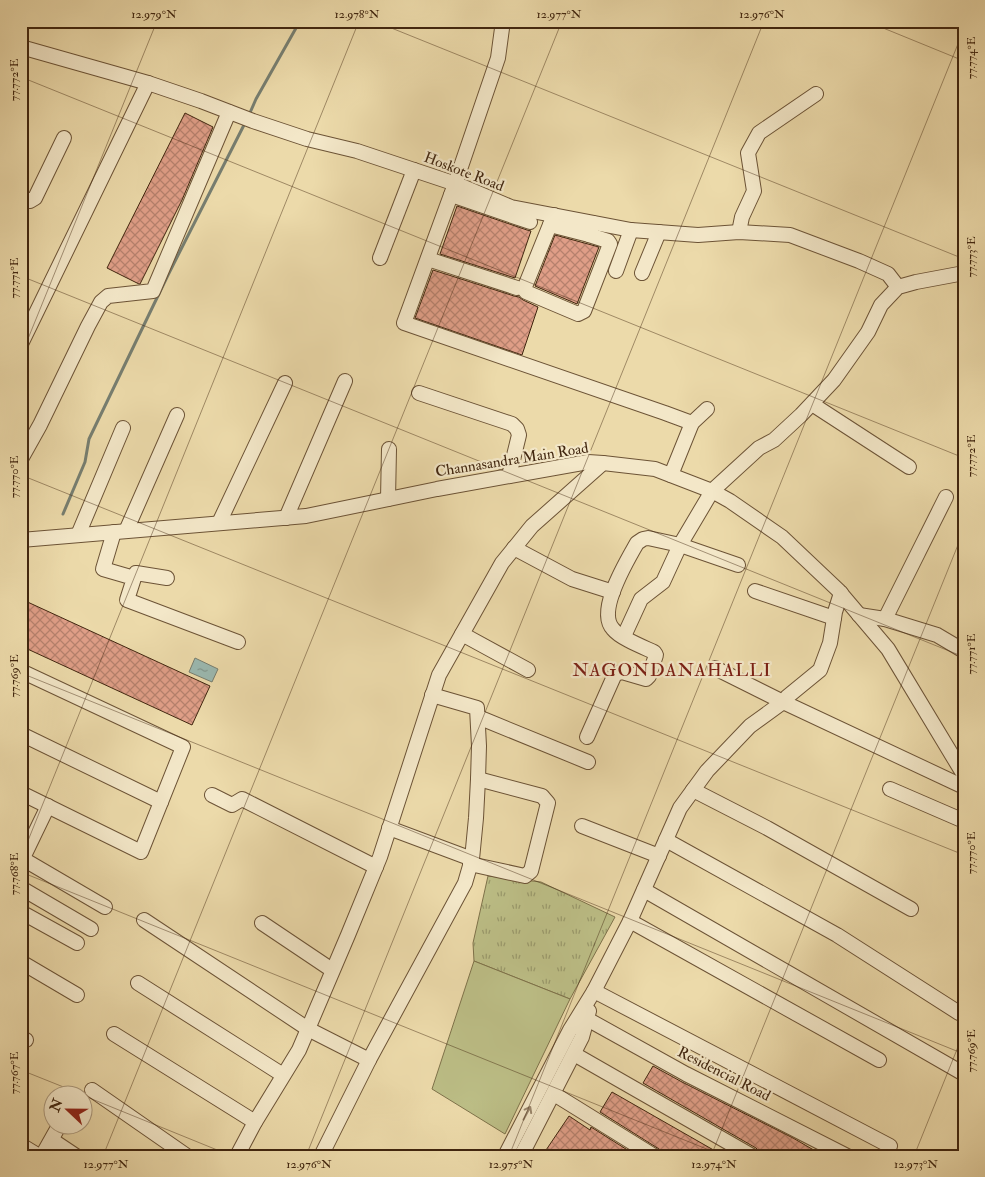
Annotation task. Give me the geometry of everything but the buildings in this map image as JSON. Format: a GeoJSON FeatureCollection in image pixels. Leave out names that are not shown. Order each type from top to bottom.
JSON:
{"type":"FeatureCollection","features":[{"type":"Feature","properties":{"kind":"street"},"geometry":{"type":"LineString","coordinates":[[503,21],[498,58],[453,190],[404,323],[692,423]]}},
{"type":"Feature","properties":{"kind":"street","name":"Hoskote Road"},"geometry":{"type":"LineString","coordinates":[[21,46],[148,83],[307,139],[358,150],[414,170],[453,190],[552,220],[591,229],[698,235],[738,232],[790,235],[860,261],[888,274],[898,287]]}},
{"type":"Feature","properties":{"kind":"street"},"geometry":{"type":"LineString","coordinates":[[21,344],[148,83]]}},
{"type":"Feature","properties":{"kind":"street"},"geometry":{"type":"LineString","coordinates":[[738,232],[754,191],[748,153],[755,140],[759,133],[816,94]]}},
{"type":"Feature","properties":{"kind":"street"},"geometry":{"type":"LineString","coordinates":[[21,460],[101,302],[108,296],[153,291],[229,112]]}},
{"type":"Feature","properties":{"kind":"street"},"geometry":{"type":"LineString","coordinates":[[21,198],[30,200],[35,198],[64,138]]}},
{"type":"Feature","properties":{"kind":"street"},"geometry":{"type":"LineString","coordinates":[[380,258],[414,170]]}},
{"type":"Feature","properties":{"kind":"street"},"geometry":{"type":"LineString","coordinates":[[453,190],[530,222]]}},
{"type":"Feature","properties":{"kind":"street"},"geometry":{"type":"LineString","coordinates":[[552,220],[524,290],[578,314],[584,311],[610,244],[591,229]]}},
{"type":"Feature","properties":{"kind":"street"},"geometry":{"type":"LineString","coordinates":[[616,271],[631,230]]}},
{"type":"Feature","properties":{"kind":"street"},"geometry":{"type":"LineString","coordinates":[[642,273],[659,232]]}},
{"type":"Feature","properties":{"kind":"street"},"geometry":{"type":"LineString","coordinates":[[428,259],[517,288]]}},
{"type":"Feature","properties":{"kind":"street"},"geometry":{"type":"LineString","coordinates":[[624,636],[639,602],[645,595],[662,584],[680,546],[712,492],[759,448],[774,440],[834,380],[868,332],[881,305],[898,287],[962,272]]}},
{"type":"Feature","properties":{"kind":"street"},"geometry":{"type":"LineString","coordinates":[[286,518],[345,380]]}},
{"type":"Feature","properties":{"kind":"street"},"geometry":{"type":"LineString","coordinates":[[219,524],[285,383]]}},
{"type":"Feature","properties":{"kind":"street"},"geometry":{"type":"LineString","coordinates":[[419,393],[512,424],[519,435],[509,476]]}},
{"type":"Feature","properties":{"kind":"street"},"geometry":{"type":"LineString","coordinates":[[812,404],[909,467]]}},
{"type":"Feature","properties":{"kind":"street"},"geometry":{"type":"LineString","coordinates":[[672,475],[692,423],[707,409]]}},
{"type":"Feature","properties":{"kind":"street"},"geometry":{"type":"LineString","coordinates":[[134,578],[103,569],[177,415]]}},
{"type":"Feature","properties":{"kind":"street"},"geometry":{"type":"LineString","coordinates":[[78,535],[123,428]]}},
{"type":"Feature","properties":{"kind":"street"},"geometry":{"type":"LineString","coordinates":[[388,449],[388,500]]}},
{"type":"Feature","properties":{"kind":"street","name":"Channasandra Main Road"},"geometry":{"type":"LineString","coordinates":[[21,540],[306,516],[437,489],[588,462],[655,469],[730,500],[782,537],[841,593],[888,649],[964,776]]}},
{"type":"Feature","properties":{"kind":"street"},"geometry":{"type":"LineString","coordinates":[[237,1156],[298,1050],[348,935],[376,867],[438,675],[502,563],[532,526],[603,463]]}},
{"type":"Feature","properties":{"kind":"street"},"geometry":{"type":"LineString","coordinates":[[886,619],[946,497]]}},
{"type":"Feature","properties":{"kind":"street"},"geometry":{"type":"LineString","coordinates":[[587,737],[615,674],[622,672],[646,679],[649,676],[656,655],[654,652],[614,631],[609,624],[608,615],[615,584],[637,543],[648,538],[738,564]]}},
{"type":"Feature","properties":{"kind":"street"},"geometry":{"type":"LineString","coordinates":[[514,548],[572,579],[613,592]]}},
{"type":"Feature","properties":{"kind":"street"},"geometry":{"type":"LineString","coordinates":[[168,578],[136,573],[127,600],[238,642]]}},
{"type":"Feature","properties":{"kind":"street"},"geometry":{"type":"LineString","coordinates":[[755,591],[834,618]]}},
{"type":"Feature","properties":{"kind":"street"},"geometry":{"type":"LineString","coordinates":[[505,1156],[570,1030],[594,991],[630,921],[680,808],[707,771],[750,726],[783,702],[820,670],[830,643],[841,593]]}},
{"type":"Feature","properties":{"kind":"street"},"geometry":{"type":"LineString","coordinates":[[859,615],[886,619],[937,635],[964,651]]}},
{"type":"Feature","properties":{"kind":"street"},"geometry":{"type":"LineString","coordinates":[[462,634],[528,670]]}},
{"type":"Feature","properties":{"kind":"street"},"geometry":{"type":"LineString","coordinates":[[715,668],[964,787]]}},
{"type":"Feature","properties":{"kind":"street"},"geometry":{"type":"LineString","coordinates":[[21,672],[183,747],[141,852],[21,793]]}},
{"type":"Feature","properties":{"kind":"street"},"geometry":{"type":"LineString","coordinates":[[321,1156],[369,1060],[465,882],[471,862],[478,779],[477,708],[432,695]]}},
{"type":"Feature","properties":{"kind":"street"},"geometry":{"type":"LineString","coordinates":[[478,717],[588,762]]}},
{"type":"Feature","properties":{"kind":"street"},"geometry":{"type":"LineString","coordinates":[[21,734],[161,802]]}},
{"type":"Feature","properties":{"kind":"street"},"geometry":{"type":"LineString","coordinates":[[389,828],[471,862],[525,876],[531,871],[548,803],[542,796],[478,779]]}},
{"type":"Feature","properties":{"kind":"street"},"geometry":{"type":"LineString","coordinates":[[890,789],[964,821]]}},
{"type":"Feature","properties":{"kind":"street"},"geometry":{"type":"LineString","coordinates":[[693,790],[767,828],[911,909]]}},
{"type":"Feature","properties":{"kind":"street"},"geometry":{"type":"LineString","coordinates":[[212,795],[232,805],[242,799],[376,867]]}},
{"type":"Feature","properties":{"kind":"street"},"geometry":{"type":"LineString","coordinates":[[48,806],[22,861],[106,907]]}},
{"type":"Feature","properties":{"kind":"street"},"geometry":{"type":"LineString","coordinates":[[582,826],[659,856]]}},
{"type":"Feature","properties":{"kind":"street"},"geometry":{"type":"LineString","coordinates":[[666,840],[837,935],[959,1013]]}},
{"type":"Feature","properties":{"kind":"street"},"geometry":{"type":"LineString","coordinates":[[21,888],[91,929]]}},
{"type":"Feature","properties":{"kind":"street"},"geometry":{"type":"LineString","coordinates":[[644,890],[964,1074]]}},
{"type":"Feature","properties":{"kind":"street"},"geometry":{"type":"LineString","coordinates":[[21,912],[77,943]]}},
{"type":"Feature","properties":{"kind":"street"},"geometry":{"type":"LineString","coordinates":[[144,920],[308,1029],[369,1060]]}},
{"type":"Feature","properties":{"kind":"street"},"geometry":{"type":"LineString","coordinates":[[630,921],[879,1060]]}},
{"type":"Feature","properties":{"kind":"street"},"geometry":{"type":"LineString","coordinates":[[262,923],[332,970]]}},
{"type":"Feature","properties":{"kind":"street"},"geometry":{"type":"LineString","coordinates":[[21,962],[76,995]]}},
{"type":"Feature","properties":{"kind":"street"},"geometry":{"type":"LineString","coordinates":[[138,982],[283,1075]]}},
{"type":"Feature","properties":{"kind":"street"},"geometry":{"type":"LineString","coordinates":[[521,1156],[582,1038],[594,991]]}},
{"type":"Feature","properties":{"kind":"street"},"geometry":{"type":"LineString","coordinates":[[594,991],[890,1146]]}},
{"type":"Feature","properties":{"kind":"street","name":"Residencial Road"},"geometry":{"type":"LineString","coordinates":[[587,1018],[686,1074],[847,1156]]}},
{"type":"Feature","properties":{"kind":"street"},"geometry":{"type":"LineString","coordinates":[[114,1034],[255,1122]]}},
{"type":"Feature","properties":{"kind":"street"},"geometry":{"type":"LineString","coordinates":[[573,1056],[618,1087],[737,1156]]}},
{"type":"Feature","properties":{"kind":"street"},"geometry":{"type":"LineString","coordinates":[[573,1056],[752,1156]]}},
{"type":"Feature","properties":{"kind":"street"},"geometry":{"type":"LineString","coordinates":[[92,1090],[187,1156]]}},
{"type":"Feature","properties":{"kind":"street"},"geometry":{"type":"LineString","coordinates":[[554,1094],[654,1156]]}},
{"type":"Feature","properties":{"kind":"street"},"geometry":{"type":"LineString","coordinates":[[21,1145],[41,1156],[55,1134]]}},
{"type":"Feature","properties":{"kind":"street"},"geometry":{"type":"LineString","coordinates":[[52,1140],[76,1156]]}},
{"type":"Feature","properties":{"kind":"green space"},"geometry":{"type":"Polygon","coordinates":[[[488,876],[541,882],[615,917],[570,999],[474,961],[473,943],[488,876]]]}},
{"type":"Feature","properties":{"kind":"green space"},"geometry":{"type":"Polygon","coordinates":[[[474,961],[570,999],[505,1134],[432,1089],[474,961]]]}},
{"type":"Feature","properties":{"kind":"water"},"geometry":{"type":"Polygon","coordinates":[[[195,658],[218,669],[212,682],[189,672],[195,658]]]}},
{"type":"Feature","properties":{"kind":"waterway"},"geometry":{"type":"LineString","coordinates":[[249,115],[300,21]]}},
{"type":"Feature","properties":{"kind":"waterway"},"geometry":{"type":"LineString","coordinates":[[63,514],[85,462],[89,439],[168,275],[245,123]]}},
{"type":"Feature","properties":{"kind":"district","name":"NAGONDANAHALLI"},"geometry":{"type":"Point","coordinates":[672,670]}}]}
